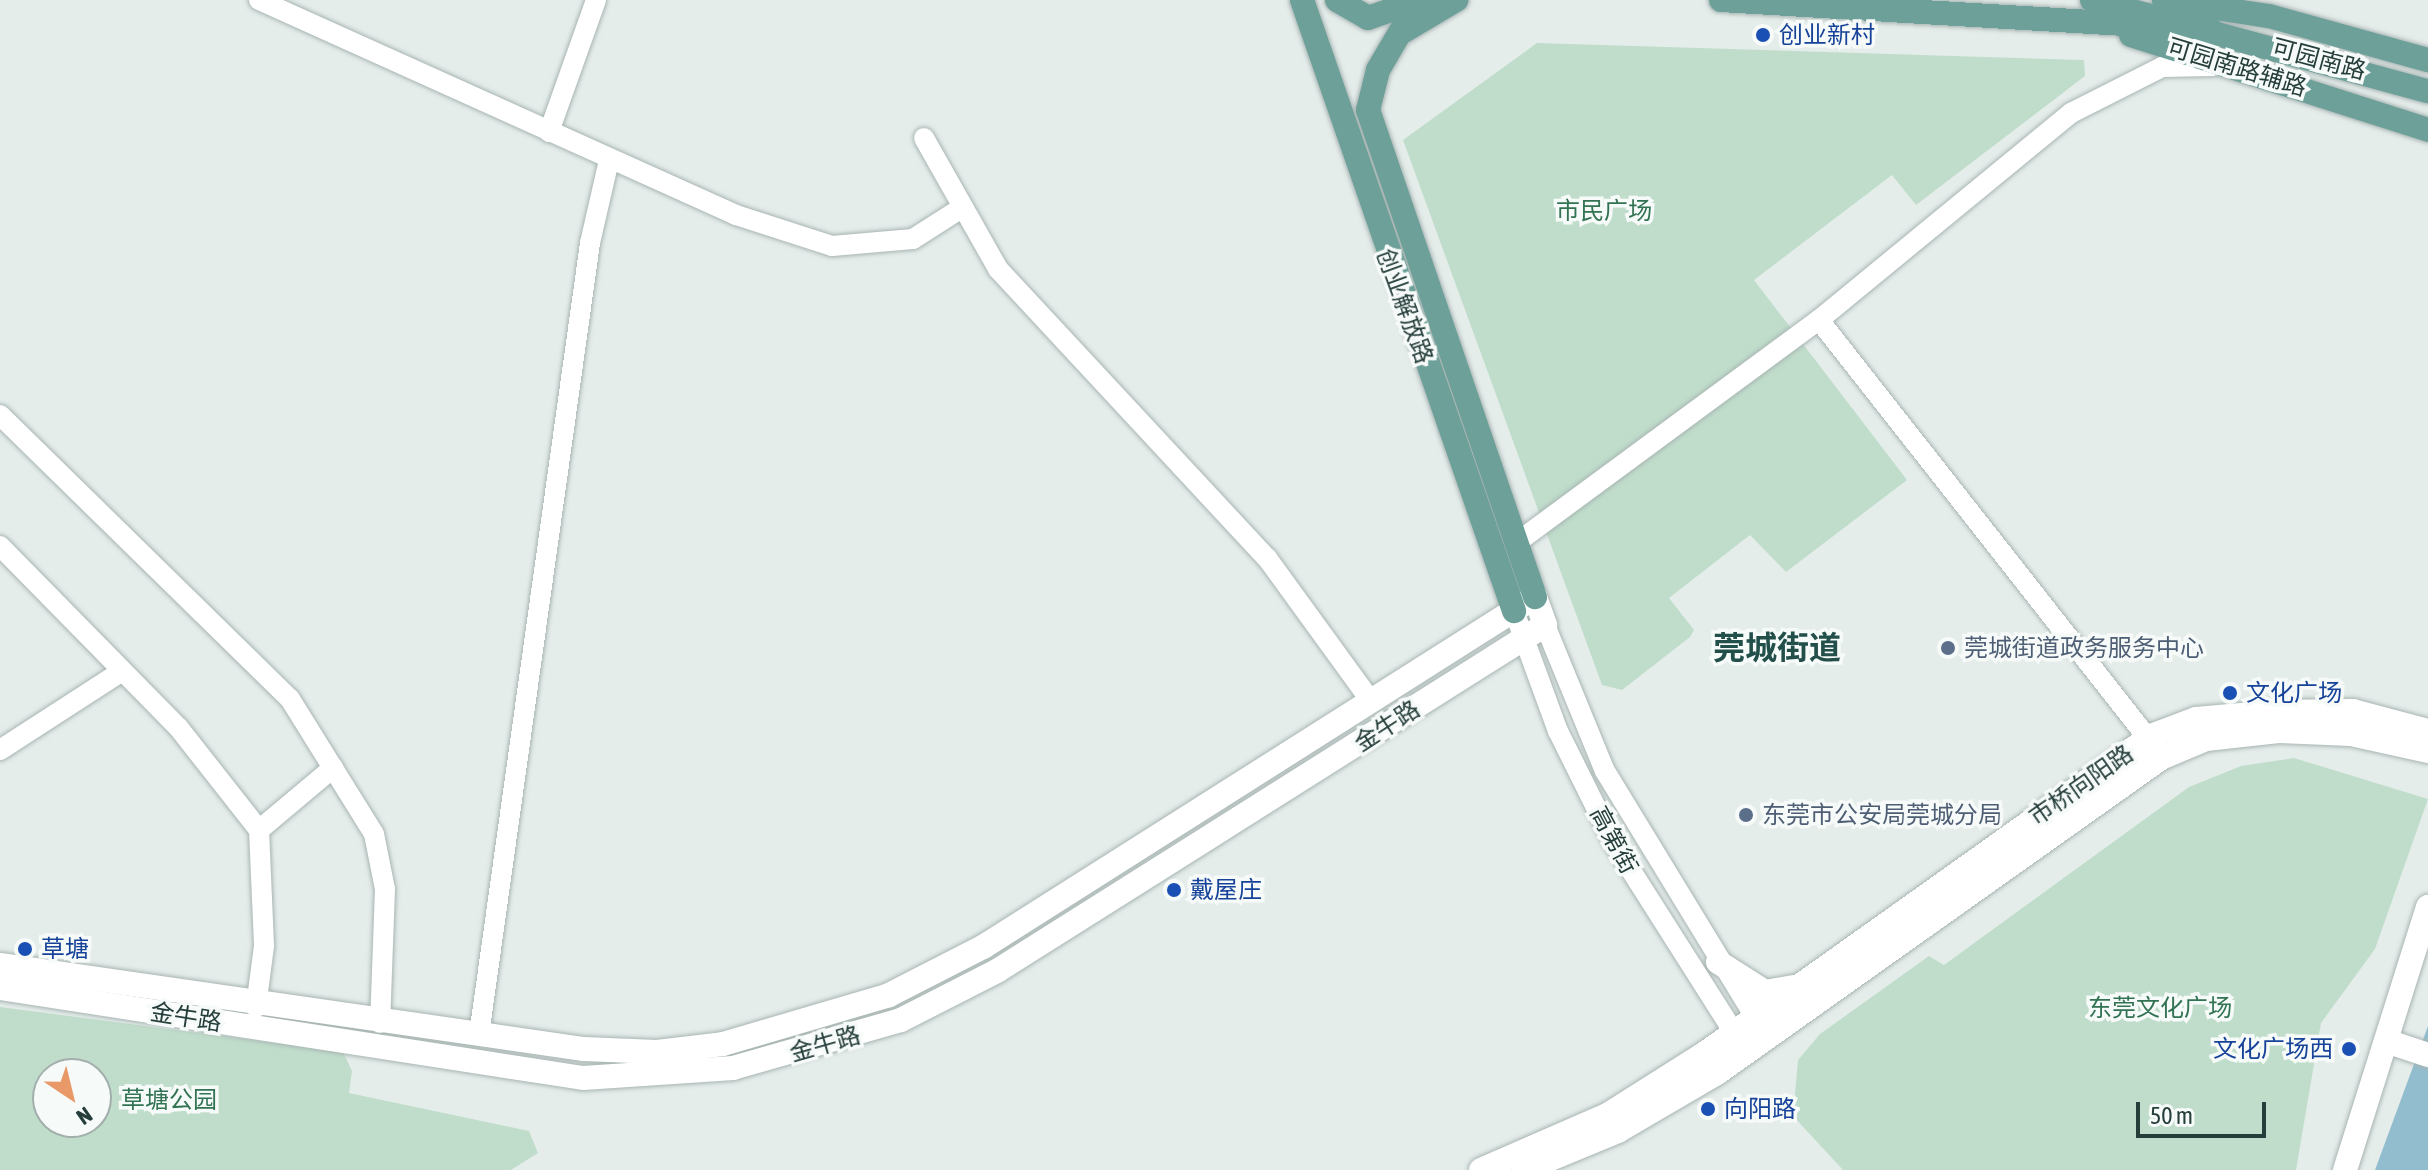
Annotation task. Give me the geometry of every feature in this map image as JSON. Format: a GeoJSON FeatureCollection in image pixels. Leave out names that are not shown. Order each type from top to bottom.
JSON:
{"type":"FeatureCollection","features":[{"type":"Feature","properties":{"kind":"main road","name":"创业解放路"},"geometry":{"type":"LineString","coordinates":[[1302,0],[1514,611]]}},
{"type":"Feature","properties":{"kind":"main road"},"geometry":{"type":"LineString","coordinates":[[1337,0],[1368,18],[1419,0]]}},
{"type":"Feature","properties":{"kind":"main road","name":"创业解放路"},"geometry":{"type":"LineString","coordinates":[[1419,0],[1378,70],[1368,110],[1379,150],[1535,597]]}},
{"type":"Feature","properties":{"kind":"main road"},"geometry":{"type":"LineString","coordinates":[[1402,32],[1456,0]]}},
{"type":"Feature","properties":{"kind":"main road"},"geometry":{"type":"LineString","coordinates":[[1721,0],[2210,29]]}},
{"type":"Feature","properties":{"kind":"main road"},"geometry":{"type":"LineString","coordinates":[[2092,0],[2210,29]]}},
{"type":"Feature","properties":{"kind":"main road","name":"可园南路辅路"},"geometry":{"type":"LineString","coordinates":[[2179,1],[2269,16],[2428,60]]}},
{"type":"Feature","properties":{"kind":"main road","name":"可园南路辅路"},"geometry":{"type":"LineString","coordinates":[[2042,21],[2129,35],[2250,69],[2428,130]]}},
{"type":"Feature","properties":{"kind":"main road","name":"可园南路"},"geometry":{"type":"LineString","coordinates":[[2210,29],[2428,91]]}},
{"type":"Feature","properties":{"kind":"main road"},"geometry":{"type":"LineString","coordinates":[[0,965],[256,1007],[479,1035],[657,1052],[723,1044],[889,995],[983,947],[1535,597]]}},
{"type":"Feature","properties":{"kind":"main road","name":"高第街"},"geometry":{"type":"LineString","coordinates":[[1534,631],[1535,597]]}},
{"type":"Feature","properties":{"kind":"main road","name":"金牛路"},"geometry":{"type":"LineString","coordinates":[[0,988],[583,1078],[733,1068],[901,1020],[997,971],[1534,631]]}},
{"type":"Feature","properties":{"kind":"main road","name":"市桥向阳路"},"geometry":{"type":"LineString","coordinates":[[1792,1001],[2196,719],[2276,712],[2353,711],[2428,731]]}},
{"type":"Feature","properties":{"kind":"main road","name":"市桥向阳路"},"geometry":{"type":"LineString","coordinates":[[1792,1001],[2156,747],[2279,731],[2351,734],[2428,751]]}},
{"type":"Feature","properties":{"kind":"main road"},"geometry":{"type":"LineString","coordinates":[[2345,1170],[2428,907]]}},
{"type":"Feature","properties":{"kind":"main road"},"geometry":{"type":"LineString","coordinates":[[1718,962],[1765,992],[1792,1001]]}},
{"type":"Feature","properties":{"kind":"main road"},"geometry":{"type":"LineString","coordinates":[[1524,1170],[1618,1131],[1762,1027],[1792,1001]]}},
{"type":"Feature","properties":{"kind":"main road"},"geometry":{"type":"LineString","coordinates":[[2386,1041],[2420,1053]]}},
{"type":"Feature","properties":{"kind":"main road"},"geometry":{"type":"LineString","coordinates":[[1481,1170],[1609,1114],[1740,1043]]}},
{"type":"Feature","properties":{"kind":"street"},"geometry":{"type":"LineString","coordinates":[[259,0],[736,215],[832,246],[913,239],[963,207]]}},
{"type":"Feature","properties":{"kind":"street"},"geometry":{"type":"LineString","coordinates":[[549,132],[596,0]]}},
{"type":"Feature","properties":{"kind":"street"},"geometry":{"type":"LineString","coordinates":[[1516,543],[1819,320],[2071,113],[2117,85],[2162,67],[2250,69]]}},
{"type":"Feature","properties":{"kind":"street"},"geometry":{"type":"LineString","coordinates":[[924,138],[998,269],[1267,558],[1371,701]]}},
{"type":"Feature","properties":{"kind":"street"},"geometry":{"type":"LineString","coordinates":[[479,1035],[590,243],[609,160]]}},
{"type":"Feature","properties":{"kind":"street"},"geometry":{"type":"LineString","coordinates":[[1819,320],[2156,747]]}},
{"type":"Feature","properties":{"kind":"street"},"geometry":{"type":"LineString","coordinates":[[0,415],[290,699],[374,834],[385,889],[380,1023]]}},
{"type":"Feature","properties":{"kind":"street"},"geometry":{"type":"LineString","coordinates":[[0,546],[122,671],[259,830],[264,946],[256,1007]]}},
{"type":"Feature","properties":{"kind":"street","name":"高第街"},"geometry":{"type":"LineString","coordinates":[[1514,611],[1534,631],[1599,760],[1718,962],[1762,1027]]}},
{"type":"Feature","properties":{"kind":"street","name":"高第街"},"geometry":{"type":"LineString","coordinates":[[1534,631],[1558,731],[1613,842],[1740,1043]]}},
{"type":"Feature","properties":{"kind":"street"},"geometry":{"type":"LineString","coordinates":[[0,750],[122,671]]}},
{"type":"Feature","properties":{"kind":"street"},"geometry":{"type":"LineString","coordinates":[[259,830],[333,768]]}},
{"type":"Feature","properties":{"kind":"green space","name":"市民广场"},"geometry":{"type":"Polygon","coordinates":[[[1537,43],[2084,60],[2085,76],[1916,205],[1892,175],[1754,280],[1907,480],[1786,572],[1750,535],[1669,598],[1694,630],[1690,637],[1622,690],[1602,685],[1403,140],[1537,43]]]}},
{"type":"Feature","properties":{"kind":"green space","name":"东莞文化广场"},"geometry":{"type":"Polygon","coordinates":[[[2294,758],[2428,799],[2375,949],[2321,1023],[2296,1170],[1843,1170],[1793,1116],[1798,1060],[1820,1034],[1929,956],[1944,965],[2189,787],[2241,766],[2294,758]]]}},
{"type":"Feature","properties":{"kind":"green space","name":"草塘公园"},"geometry":{"type":"Polygon","coordinates":[[[0,1007],[343,1052],[352,1071],[349,1093],[529,1131],[538,1153],[511,1170],[0,1170],[0,1007]]]}},
{"type":"Feature","properties":{"kind":"water"},"geometry":{"type":"Polygon","coordinates":[[[2428,1026],[2428,1170],[2375,1170],[2428,1026]]]}},
{"type":"Feature","properties":{"kind":"place","name":"创业新村"},"geometry":{"type":"Point","coordinates":[1763,35]}},
{"type":"Feature","properties":{"kind":"place","name":"莞城街道政务服务中心"},"geometry":{"type":"Point","coordinates":[1948,648]}},
{"type":"Feature","properties":{"kind":"place","name":"文化广场"},"geometry":{"type":"Point","coordinates":[2230,693]}},
{"type":"Feature","properties":{"kind":"place","name":"东莞市公安局莞城分局"},"geometry":{"type":"Point","coordinates":[1746,815]}},
{"type":"Feature","properties":{"kind":"place","name":"戴屋庄"},"geometry":{"type":"Point","coordinates":[1174,890]}},
{"type":"Feature","properties":{"kind":"place","name":"草塘"},"geometry":{"type":"Point","coordinates":[25,949]}},
{"type":"Feature","properties":{"kind":"place","name":"文化广场西"},"geometry":{"type":"Point","coordinates":[2349,1049]}},
{"type":"Feature","properties":{"kind":"place","name":"向阳路"},"geometry":{"type":"Point","coordinates":[1708,1109]}},
{"type":"Feature","properties":{"kind":"district","name":"莞城街道"},"geometry":{"type":"Point","coordinates":[1777,648]}}]}
